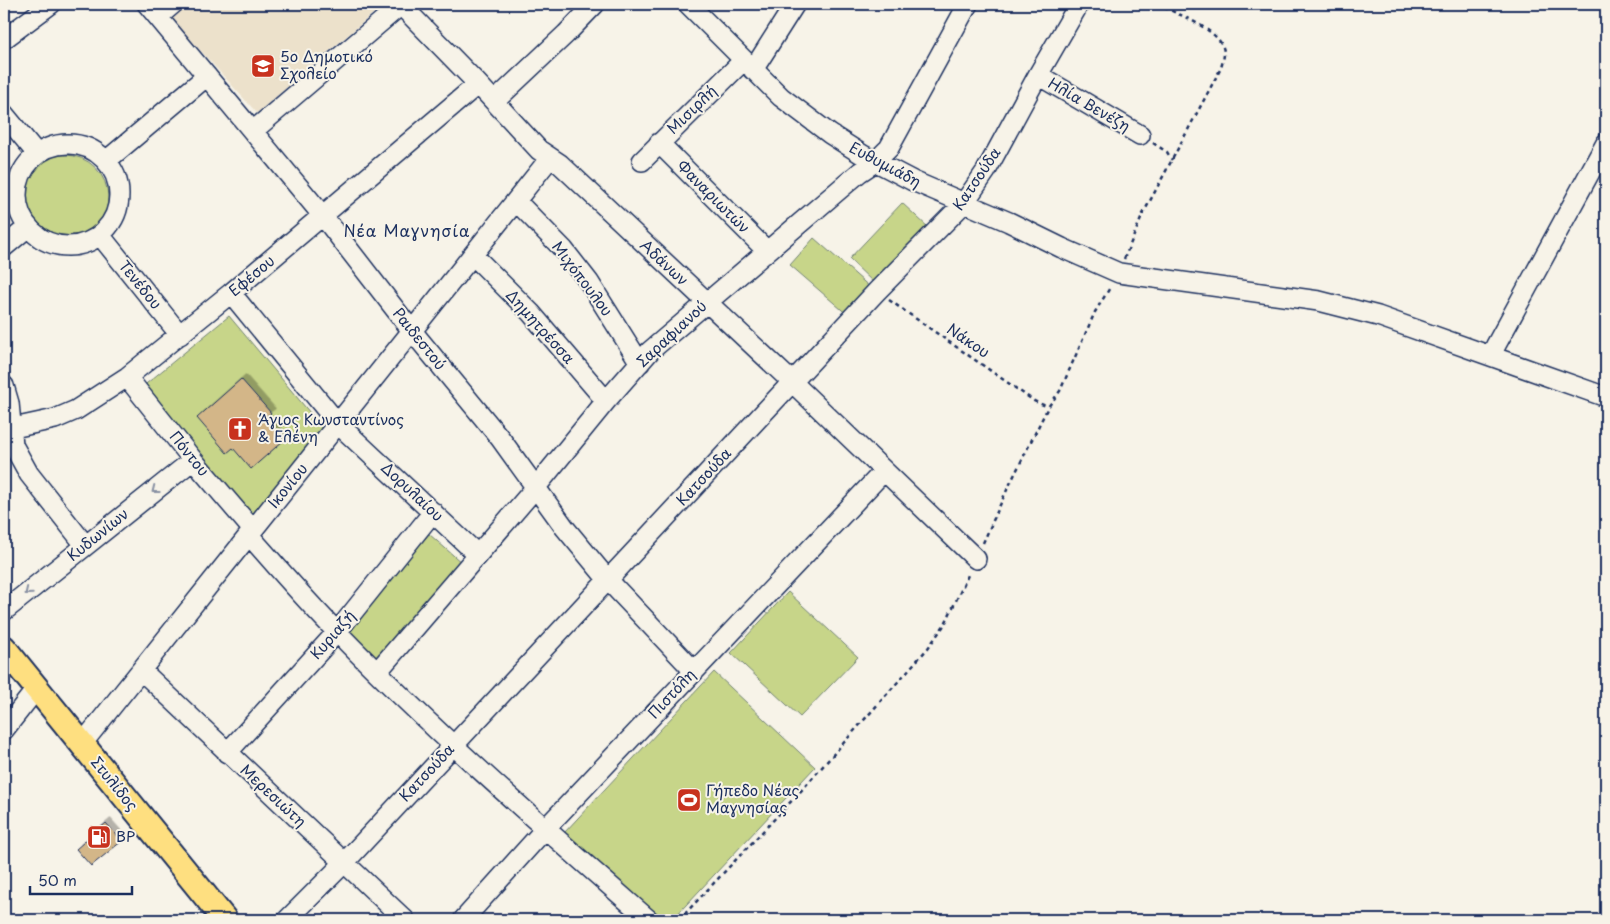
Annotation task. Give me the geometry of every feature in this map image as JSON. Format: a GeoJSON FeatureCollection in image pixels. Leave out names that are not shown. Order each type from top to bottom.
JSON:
{"type":"FeatureCollection","features":[{"type":"Feature","properties":{"kind":"main road","name":"Στυλίδος"},"geometry":{"type":"LineString","coordinates":[[4,648],[225,920]]}},
{"type":"Feature","properties":{"kind":"street"},"geometry":{"type":"LineString","coordinates":[[4,39],[51,4]]}},
{"type":"Feature","properties":{"kind":"street"},"geometry":{"type":"LineString","coordinates":[[152,10],[173,4]]}},
{"type":"Feature","properties":{"kind":"street"},"geometry":{"type":"LineString","coordinates":[[253,130],[401,4]]}},
{"type":"Feature","properties":{"kind":"street","name":"Αδάνων"},"geometry":{"type":"LineString","coordinates":[[401,4],[495,101],[539,150],[560,164],[792,382],[976,559]]}},
{"type":"Feature","properties":{"kind":"street"},"geometry":{"type":"LineString","coordinates":[[495,101],[595,4]]}},
{"type":"Feature","properties":{"kind":"street","name":"Ευθυμιάδη"},"geometry":{"type":"LineString","coordinates":[[688,4],[781,97],[830,134],[875,162],[1118,273],[1319,301],[1378,316],[1606,396]]}},
{"type":"Feature","properties":{"kind":"street","name":"Μισιρλή"},"geometry":{"type":"LineString","coordinates":[[642,161],[659,143],[748,65],[795,4]]}},
{"type":"Feature","properties":{"kind":"street","name":"Σαραφιανού"},"geometry":{"type":"LineString","coordinates":[[377,672],[536,487],[650,350],[860,172],[875,162],[889,148],[968,4]]}},
{"type":"Feature","properties":{"kind":"street","name":"Κατσούδα"},"geometry":{"type":"LineString","coordinates":[[287,920],[344,863],[792,382],[964,203],[986,171],[1079,4]]}},
{"type":"Feature","properties":{"kind":"street","name":"Ραιδεστού"},"geometry":{"type":"LineString","coordinates":[[152,10],[323,216],[412,331],[500,438],[565,528],[608,580],[694,671]]}},
{"type":"Feature","properties":{"kind":"street","name":"Ηλία Βενέζη"},"geometry":{"type":"LineString","coordinates":[[1038,75],[1140,135]]}},
{"type":"Feature","properties":{"kind":"street"},"geometry":{"type":"LineString","coordinates":[[106,161],[207,76]]}},
{"type":"Feature","properties":{"kind":"street","name":"Εφέσου"},"geometry":{"type":"LineString","coordinates":[[7,430],[56,419],[76,410],[128,377],[323,216],[478,84]]}},
{"type":"Feature","properties":{"kind":"street"},"geometry":{"type":"LineString","coordinates":[[4,114],[37,154]]}},
{"type":"Feature","properties":{"kind":"street","name":"Φαναριωτών"},"geometry":{"type":"LineString","coordinates":[[659,143],[767,251]]}},
{"type":"Feature","properties":{"kind":"street"},"geometry":{"type":"LineString","coordinates":[[1491,356],[1606,143]]}},
{"type":"Feature","properties":{"kind":"street"},"geometry":{"type":"LineString","coordinates":[[60,144],[77,145],[93,151],[106,161],[117,180],[118,200],[113,219],[100,235],[81,244],[59,245],[39,237],[28,227],[20,213],[16,197],[22,173],[31,159],[52,146],[60,144]]}},
{"type":"Feature","properties":{"kind":"street","name":"Ικονίου"},"geometry":{"type":"LineString","coordinates":[[82,744],[550,158]]}},
{"type":"Feature","properties":{"kind":"street","name":"Μιχόπουλου"},"geometry":{"type":"LineString","coordinates":[[516,201],[564,250],[589,282],[640,363]]}},
{"type":"Feature","properties":{"kind":"street"},"geometry":{"type":"LineString","coordinates":[[4,247],[28,227]]}},
{"type":"Feature","properties":{"kind":"street","name":"Τενέδου"},"geometry":{"type":"LineString","coordinates":[[100,235],[180,335]]}},
{"type":"Feature","properties":{"kind":"street","name":"Δημητρέσσα"},"geometry":{"type":"LineString","coordinates":[[473,255],[531,314],[606,401]]}},
{"type":"Feature","properties":{"kind":"street","name":"Δορυλαίου"},"geometry":{"type":"LineString","coordinates":[[231,293],[338,424],[477,554]]}},
{"type":"Feature","properties":{"kind":"street","name":"Πόντου"},"geometry":{"type":"LineString","coordinates":[[128,377],[251,533],[336,632],[454,745],[649,920]]}},
{"type":"Feature","properties":{"kind":"street"},"geometry":{"type":"LineString","coordinates":[[4,386],[11,418],[7,430],[13,445],[29,474],[86,545]]}},
{"type":"Feature","properties":{"kind":"street","name":"Κυδωνίων"},"geometry":{"type":"LineString","coordinates":[[4,611],[193,460]]}},
{"type":"Feature","properties":{"kind":"street","name":"Πιστόλη"},"geometry":{"type":"LineString","coordinates":[[463,920],[694,671],[884,471]]}},
{"type":"Feature","properties":{"kind":"street","name":"Κυριαζή"},"geometry":{"type":"LineString","coordinates":[[227,753],[336,632],[433,512]]}},
{"type":"Feature","properties":{"kind":"street","name":"Μερεσιώτη"},"geometry":{"type":"LineString","coordinates":[[141,670],[405,920]]}},
{"type":"Feature","properties":{"kind":"street"},"geometry":{"type":"LineString","coordinates":[[4,730],[37,688]]}},
{"type":"Feature","properties":{"kind":"path"},"geometry":{"type":"LineString","coordinates":[[679,920],[798,793],[928,648],[945,624],[1005,494],[1048,407],[1060,390],[1095,312],[1118,273],[1143,214],[1221,68],[1224,57],[1223,46],[1213,34],[1157,4]]}},
{"type":"Feature","properties":{"kind":"path"},"geometry":{"type":"LineString","coordinates":[[1140,135],[1160,147],[1172,160]]}},
{"type":"Feature","properties":{"kind":"path","name":"Νάκου"},"geometry":{"type":"LineString","coordinates":[[877,292],[1034,401],[1048,407]]}},
{"type":"Feature","properties":{"kind":"shaded area","name":"5ο Δημοτικό Σχολείο"},"geometry":{"type":"Polygon","coordinates":[[[187,4],[384,4],[257,113],[171,18],[187,4]]]}},
{"type":"Feature","properties":{"kind":"green space"},"geometry":{"type":"Polygon","coordinates":[[[65,155],[81,159],[95,168],[104,182],[108,198],[104,214],[95,228],[81,237],[65,241],[49,237],[35,228],[26,214],[22,198],[26,182],[35,168],[49,159],[65,155]]]}},
{"type":"Feature","properties":{"kind":"green space"},"geometry":{"type":"Polygon","coordinates":[[[902,203],[930,229],[876,285],[849,259],[902,203]]]}},
{"type":"Feature","properties":{"kind":"green space"},"geometry":{"type":"Polygon","coordinates":[[[814,238],[872,289],[849,316],[790,265],[814,238]]]}},
{"type":"Feature","properties":{"kind":"green space"},"geometry":{"type":"Polygon","coordinates":[[[229,316],[326,432],[252,522],[141,388],[229,316]]]}},
{"type":"Feature","properties":{"kind":"green space"},"geometry":{"type":"Polygon","coordinates":[[[429,534],[462,563],[378,663],[346,633],[429,534]]]}},
{"type":"Feature","properties":{"kind":"green space"},"geometry":{"type":"Polygon","coordinates":[[[788,592],[858,657],[800,717],[731,653],[788,592]]]}},
{"type":"Feature","properties":{"kind":"green space","name":"Γήπεδο Νέας Μαγνησίας"},"geometry":{"type":"Polygon","coordinates":[[[714,672],[815,767],[672,920],[657,920],[564,833],[714,672]]]}},
{"type":"Feature","properties":{"kind":"building","name":"Άγιος Κωνσταντίνος & Ελένη"},"geometry":{"type":"Polygon","coordinates":[[[241,379],[271,413],[264,418],[284,440],[251,469],[233,448],[227,453],[197,418],[241,379]]]}},
{"type":"Feature","properties":{"kind":"building"},"geometry":{"type":"Polygon","coordinates":[[[106,823],[122,841],[91,866],[76,849],[106,823]]]}},
{"type":"Feature","properties":{"kind":"place","name":"5ο Δημοτικό Σχολείο"},"geometry":{"type":"Point","coordinates":[263,66]}},
{"type":"Feature","properties":{"kind":"place","name":"Άγιος Κωνσταντίνος & Ελένη"},"geometry":{"type":"Point","coordinates":[240,429]}},
{"type":"Feature","properties":{"kind":"place","name":"Γήπεδο Νέας Μαγνησίας"},"geometry":{"type":"Point","coordinates":[689,800]}},
{"type":"Feature","properties":{"kind":"place","name":"BP"},"geometry":{"type":"Point","coordinates":[99,837]}},
{"type":"Feature","properties":{"kind":"district","name":"Νέα Μαγνησία"},"geometry":{"type":"Point","coordinates":[407,231]}}]}
